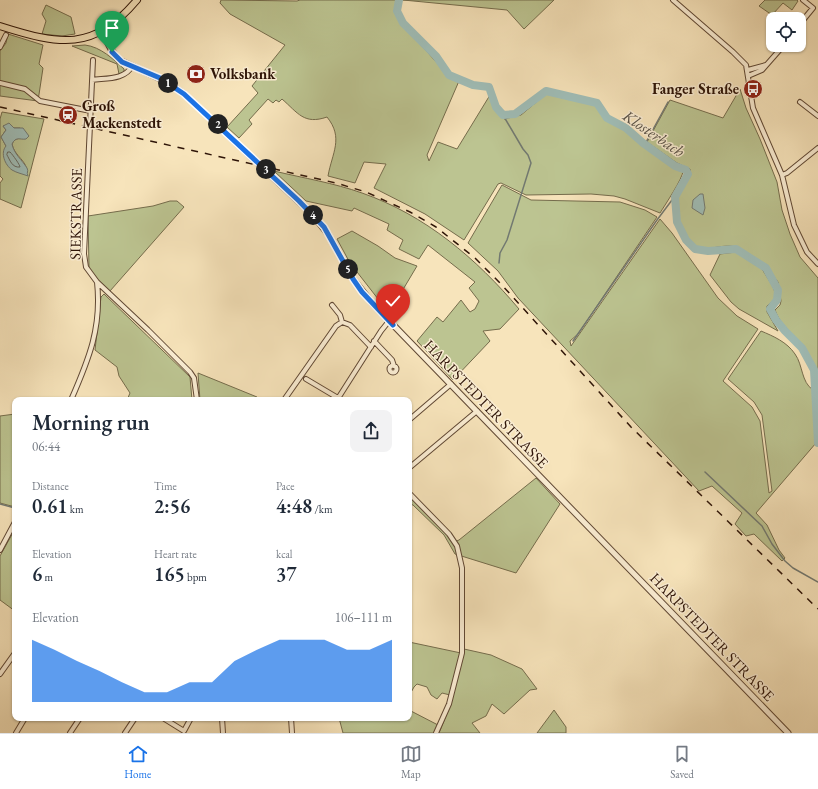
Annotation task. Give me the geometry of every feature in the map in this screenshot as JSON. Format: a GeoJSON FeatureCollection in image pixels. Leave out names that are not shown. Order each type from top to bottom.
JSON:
{"type":"FeatureCollection","features":[{"type":"Feature","properties":{"kind":"main road"},"geometry":{"type":"LineString","coordinates":[[0,26],[40,38],[54,40],[78,39],[102,32],[116,22],[137,0]]}},
{"type":"Feature","properties":{"kind":"street"},"geometry":{"type":"LineString","coordinates":[[673,0],[742,60],[748,70],[753,108],[782,175],[794,225],[806,252],[818,264]]}},
{"type":"Feature","properties":{"kind":"street"},"geometry":{"type":"LineString","coordinates":[[803,0],[812,8],[806,16]]}},
{"type":"Feature","properties":{"kind":"street","name":"HARPSTEDTER STRASSE"},"geometry":{"type":"LineString","coordinates":[[102,32],[114,55],[122,62],[165,81],[194,102],[312,214],[328,234],[353,279],[372,303],[788,733]]}},
{"type":"Feature","properties":{"kind":"street"},"geometry":{"type":"LineString","coordinates":[[0,47],[6,35]]}},
{"type":"Feature","properties":{"kind":"street"},"geometry":{"type":"LineString","coordinates":[[748,76],[762,70],[778,52]]}},
{"type":"Feature","properties":{"kind":"street","name":"SIEKSTRASSE"},"geometry":{"type":"LineString","coordinates":[[93,60],[84,254],[86,267],[97,282],[190,372],[194,378],[197,397]]}},
{"type":"Feature","properties":{"kind":"street"},"geometry":{"type":"LineString","coordinates":[[748,70],[766,65]]}},
{"type":"Feature","properties":{"kind":"street"},"geometry":{"type":"LineString","coordinates":[[92,80],[122,76],[127,74],[132,66]]}},
{"type":"Feature","properties":{"kind":"street"},"geometry":{"type":"LineString","coordinates":[[0,83],[25,89],[40,102],[91,111]]}},
{"type":"Feature","properties":{"kind":"street"},"geometry":{"type":"LineString","coordinates":[[800,102],[818,116]]}},
{"type":"Feature","properties":{"kind":"street"},"geometry":{"type":"LineString","coordinates":[[782,175],[787,173],[818,148]]}},
{"type":"Feature","properties":{"kind":"street"},"geometry":{"type":"LineString","coordinates":[[72,397],[87,364],[93,342],[98,298],[97,282]]}},
{"type":"Feature","properties":{"kind":"street"},"geometry":{"type":"LineString","coordinates":[[332,305],[340,314],[342,322]]}},
{"type":"Feature","properties":{"kind":"street"},"geometry":{"type":"LineString","coordinates":[[339,397],[374,341],[389,321]]}},
{"type":"Feature","properties":{"kind":"street"},"geometry":{"type":"LineString","coordinates":[[342,322],[350,325],[371,346]]}},
{"type":"Feature","properties":{"kind":"street"},"geometry":{"type":"LineString","coordinates":[[286,397],[336,326],[342,322]]}},
{"type":"Feature","properties":{"kind":"street"},"geometry":{"type":"LineString","coordinates":[[374,341],[392,360],[394,366]]}},
{"type":"Feature","properties":{"kind":"street"},"geometry":{"type":"LineString","coordinates":[[306,378],[335,397]]}},
{"type":"Feature","properties":{"kind":"street"},"geometry":{"type":"LineString","coordinates":[[412,417],[451,384]]}},
{"type":"Feature","properties":{"kind":"street"},"geometry":{"type":"LineString","coordinates":[[412,465],[477,411]]}},
{"type":"Feature","properties":{"kind":"street"},"geometry":{"type":"LineString","coordinates":[[412,496],[449,534],[457,546],[462,568],[462,653],[449,704],[436,733]]}},
{"type":"Feature","properties":{"kind":"street"},"geometry":{"type":"LineString","coordinates":[[0,550],[12,528]]}},
{"type":"Feature","properties":{"kind":"street"},"geometry":{"type":"LineString","coordinates":[[0,674],[12,656]]}},
{"type":"Feature","properties":{"kind":"street"},"geometry":{"type":"LineString","coordinates":[[16,733],[23,721]]}},
{"type":"Feature","properties":{"kind":"street"},"geometry":{"type":"LineString","coordinates":[[70,733],[78,721]]}},
{"type":"Feature","properties":{"kind":"street"},"geometry":{"type":"LineString","coordinates":[[125,733],[132,721]]}},
{"type":"Feature","properties":{"kind":"street"},"geometry":{"type":"LineString","coordinates":[[167,721],[184,731],[189,721]]}},
{"type":"Feature","properties":{"kind":"street"},"geometry":{"type":"LineString","coordinates":[[222,721],[223,733]]}},
{"type":"Feature","properties":{"kind":"street"},"geometry":{"type":"LineString","coordinates":[[291,721],[292,733]]}},
{"type":"Feature","properties":{"kind":"green space"},"geometry":{"type":"Polygon","coordinates":[[[221,0],[397,0],[396,11],[401,23],[448,75],[459,81],[427,155],[429,161],[438,142],[457,149],[490,95],[494,108],[504,119],[521,115],[546,94],[596,104],[605,119],[626,130],[641,144],[683,171],[682,174],[660,213],[614,196],[591,194],[526,195],[501,183],[498,184],[464,240],[425,214],[374,188],[386,164],[364,162],[355,183],[328,176],[336,139],[335,132],[327,117],[313,120],[307,119],[297,113],[282,99],[279,102],[276,100],[273,103],[268,99],[249,120],[252,124],[239,138],[227,127],[258,93],[252,86],[285,45],[230,14],[220,3],[221,0]]]}},
{"type":"Feature","properties":{"kind":"green space"},"geometry":{"type":"Polygon","coordinates":[[[403,0],[554,0],[524,29],[507,10],[403,0]]]}},
{"type":"Feature","properties":{"kind":"green space"},"geometry":{"type":"Polygon","coordinates":[[[765,0],[798,1],[792,10],[783,3],[775,12],[768,12],[759,6],[765,0]]]}},
{"type":"Feature","properties":{"kind":"green space"},"geometry":{"type":"Polygon","coordinates":[[[46,5],[71,17],[75,34],[62,36],[42,34],[46,21],[42,14],[46,5]]]}},
{"type":"Feature","properties":{"kind":"green space"},"geometry":{"type":"Polygon","coordinates":[[[8,34],[43,45],[39,64],[43,68],[38,101],[0,96],[0,51],[6,43],[8,34]]]}},
{"type":"Feature","properties":{"kind":"green space"},"geometry":{"type":"Polygon","coordinates":[[[85,45],[96,48],[106,54],[124,69],[124,72],[119,74],[117,64],[72,46],[85,45]]]}},
{"type":"Feature","properties":{"kind":"green space"},"geometry":{"type":"Polygon","coordinates":[[[740,89],[746,108],[777,182],[782,210],[790,234],[800,257],[818,278],[818,377],[804,349],[777,315],[775,310],[780,305],[781,301],[778,282],[765,265],[736,247],[725,246],[701,248],[690,244],[683,232],[678,218],[676,204],[680,191],[689,176],[690,169],[677,163],[647,142],[670,100],[723,118],[740,89]]]}},
{"type":"Feature","properties":{"kind":"green space"},"geometry":{"type":"Polygon","coordinates":[[[2,112],[44,119],[21,208],[0,199],[0,183],[3,179],[0,176],[0,119],[2,112]],[[11,125],[3,126],[6,130],[1,137],[6,146],[5,155],[11,162],[27,173],[25,165],[15,152],[12,144],[14,140],[28,135],[20,128],[14,128],[11,125]]]}},
{"type":"Feature","properties":{"kind":"green space"},"geometry":{"type":"Polygon","coordinates":[[[274,171],[351,189],[385,202],[407,213],[448,240],[467,256],[485,272],[519,309],[500,329],[483,331],[490,341],[453,380],[417,341],[437,317],[443,322],[461,300],[470,312],[475,309],[479,301],[469,288],[475,282],[428,245],[419,259],[399,249],[403,240],[387,230],[389,224],[354,208],[352,211],[306,201],[274,171]]]}},
{"type":"Feature","properties":{"kind":"green space"},"geometry":{"type":"Polygon","coordinates":[[[502,185],[531,200],[620,202],[645,210],[657,217],[578,334],[570,341],[571,346],[660,219],[672,233],[718,298],[737,316],[758,329],[723,381],[752,407],[760,421],[769,493],[772,491],[762,415],[754,402],[728,379],[761,331],[784,343],[798,358],[806,383],[813,390],[816,443],[756,513],[767,525],[779,550],[785,558],[782,561],[754,534],[746,536],[735,524],[742,513],[712,486],[699,491],[518,298],[498,271],[468,243],[502,185]]]}},
{"type":"Feature","properties":{"kind":"green space"},"geometry":{"type":"Polygon","coordinates":[[[170,201],[177,201],[184,207],[110,291],[98,280],[89,268],[88,216],[153,206],[170,201]]]}},
{"type":"Feature","properties":{"kind":"green space"},"geometry":{"type":"Polygon","coordinates":[[[352,231],[395,258],[417,266],[389,313],[350,263],[337,239],[352,231]]]}},
{"type":"Feature","properties":{"kind":"green space"},"geometry":{"type":"Polygon","coordinates":[[[736,252],[762,269],[772,285],[775,292],[775,299],[767,306],[767,312],[778,331],[739,309],[731,302],[710,275],[720,254],[736,252]]]}},
{"type":"Feature","properties":{"kind":"green space"},"geometry":{"type":"Polygon","coordinates":[[[104,294],[190,377],[192,397],[128,397],[130,393],[119,376],[117,367],[95,350],[101,297],[104,294]]]}},
{"type":"Feature","properties":{"kind":"green space"},"geometry":{"type":"Polygon","coordinates":[[[198,373],[257,397],[200,397],[198,373]]]}},
{"type":"Feature","properties":{"kind":"green space"},"geometry":{"type":"Polygon","coordinates":[[[12,414],[12,506],[0,503],[0,416],[12,414]]]}},
{"type":"Feature","properties":{"kind":"green space"},"geometry":{"type":"Polygon","coordinates":[[[536,478],[560,504],[516,573],[455,554],[444,535],[412,505],[412,497],[454,542],[459,540],[536,478]]]}},
{"type":"Feature","properties":{"kind":"green space"},"geometry":{"type":"Polygon","coordinates":[[[12,534],[12,609],[0,600],[0,556],[12,534]]]}},
{"type":"Feature","properties":{"kind":"green space"},"geometry":{"type":"Polygon","coordinates":[[[412,643],[461,653],[450,695],[442,693],[437,699],[431,695],[427,687],[417,684],[412,691],[412,643]]]}},
{"type":"Feature","properties":{"kind":"green space"},"geometry":{"type":"Polygon","coordinates":[[[464,649],[491,655],[522,669],[537,689],[530,690],[504,714],[492,704],[486,716],[472,723],[480,733],[439,733],[450,706],[464,649]]]}},
{"type":"Feature","properties":{"kind":"green space"},"geometry":{"type":"Polygon","coordinates":[[[554,710],[566,727],[566,733],[537,733],[554,710]]]}},
{"type":"Feature","properties":{"kind":"green space"},"geometry":{"type":"Polygon","coordinates":[[[412,712],[438,725],[434,733],[343,733],[340,721],[412,721],[412,712]]]}},
{"type":"Feature","properties":{"kind":"water"},"geometry":{"type":"Polygon","coordinates":[[[9,123],[14,128],[23,128],[29,136],[26,139],[17,139],[12,144],[16,154],[28,170],[28,176],[12,170],[4,159],[3,152],[6,146],[1,137],[6,130],[3,126],[9,123]]]}},
{"type":"Feature","properties":{"kind":"water"},"geometry":{"type":"Polygon","coordinates":[[[700,194],[703,194],[705,208],[703,215],[692,208],[693,200],[700,194]]]}},
{"type":"Feature","properties":{"kind":"building","name":"Volksbank"},"geometry":{"type":"Polygon","coordinates":[[[197,65],[205,74],[195,83],[187,75],[197,65]]]}},
{"type":"Feature","properties":{"kind":"waterway","name":"Klosterbach"},"geometry":{"type":"LineString","coordinates":[[399,0],[397,11],[403,23],[436,56],[449,75],[473,85],[489,87],[496,107],[503,115],[515,114],[546,91],[597,103],[607,118],[626,128],[643,143],[675,166],[686,170],[688,174],[675,197],[677,222],[686,240],[695,249],[708,251],[736,249],[766,268],[778,290],[777,300],[770,309],[776,320],[785,331],[802,348],[814,370],[818,443]]}},
{"type":"Feature","properties":{"kind":"waterway"},"geometry":{"type":"LineString","coordinates":[[645,144],[668,102]]}},
{"type":"Feature","properties":{"kind":"waterway"},"geometry":{"type":"LineString","coordinates":[[499,263],[500,253],[507,240],[531,163],[528,155],[503,115]]}},
{"type":"Feature","properties":{"kind":"waterway"},"geometry":{"type":"LineString","coordinates":[[573,341],[657,220],[675,197]]}},
{"type":"Feature","properties":{"kind":"waterway"},"geometry":{"type":"LineString","coordinates":[[705,472],[762,526],[772,544],[785,561],[793,568],[818,582]]}},
{"type":"Feature","properties":{"kind":"waterway"},"geometry":{"type":"LineString","coordinates":[[0,504],[12,507]]}},
{"type":"Feature","properties":{"kind":"railway"},"geometry":{"type":"LineString","coordinates":[[0,107],[336,183],[366,192],[410,212],[436,227],[475,258],[501,284],[631,427],[818,609]]}},
{"type":"Feature","properties":{"kind":"place","name":"Volksbank"},"geometry":{"type":"Point","coordinates":[196,74]}},
{"type":"Feature","properties":{"kind":"place","name":"Fanger Straße"},"geometry":{"type":"Point","coordinates":[753,89]}},
{"type":"Feature","properties":{"kind":"place","name":"Groß Mackenstedt"},"geometry":{"type":"Point","coordinates":[68,115]}},
{"type":"Feature","properties":{"kind":"route"},"geometry":{"type":"LineString","coordinates":[[112,52],[122,62],[160,78],[184,94],[203,110],[299,201],[324,227],[353,279],[362,292],[393,325]]}}]}
